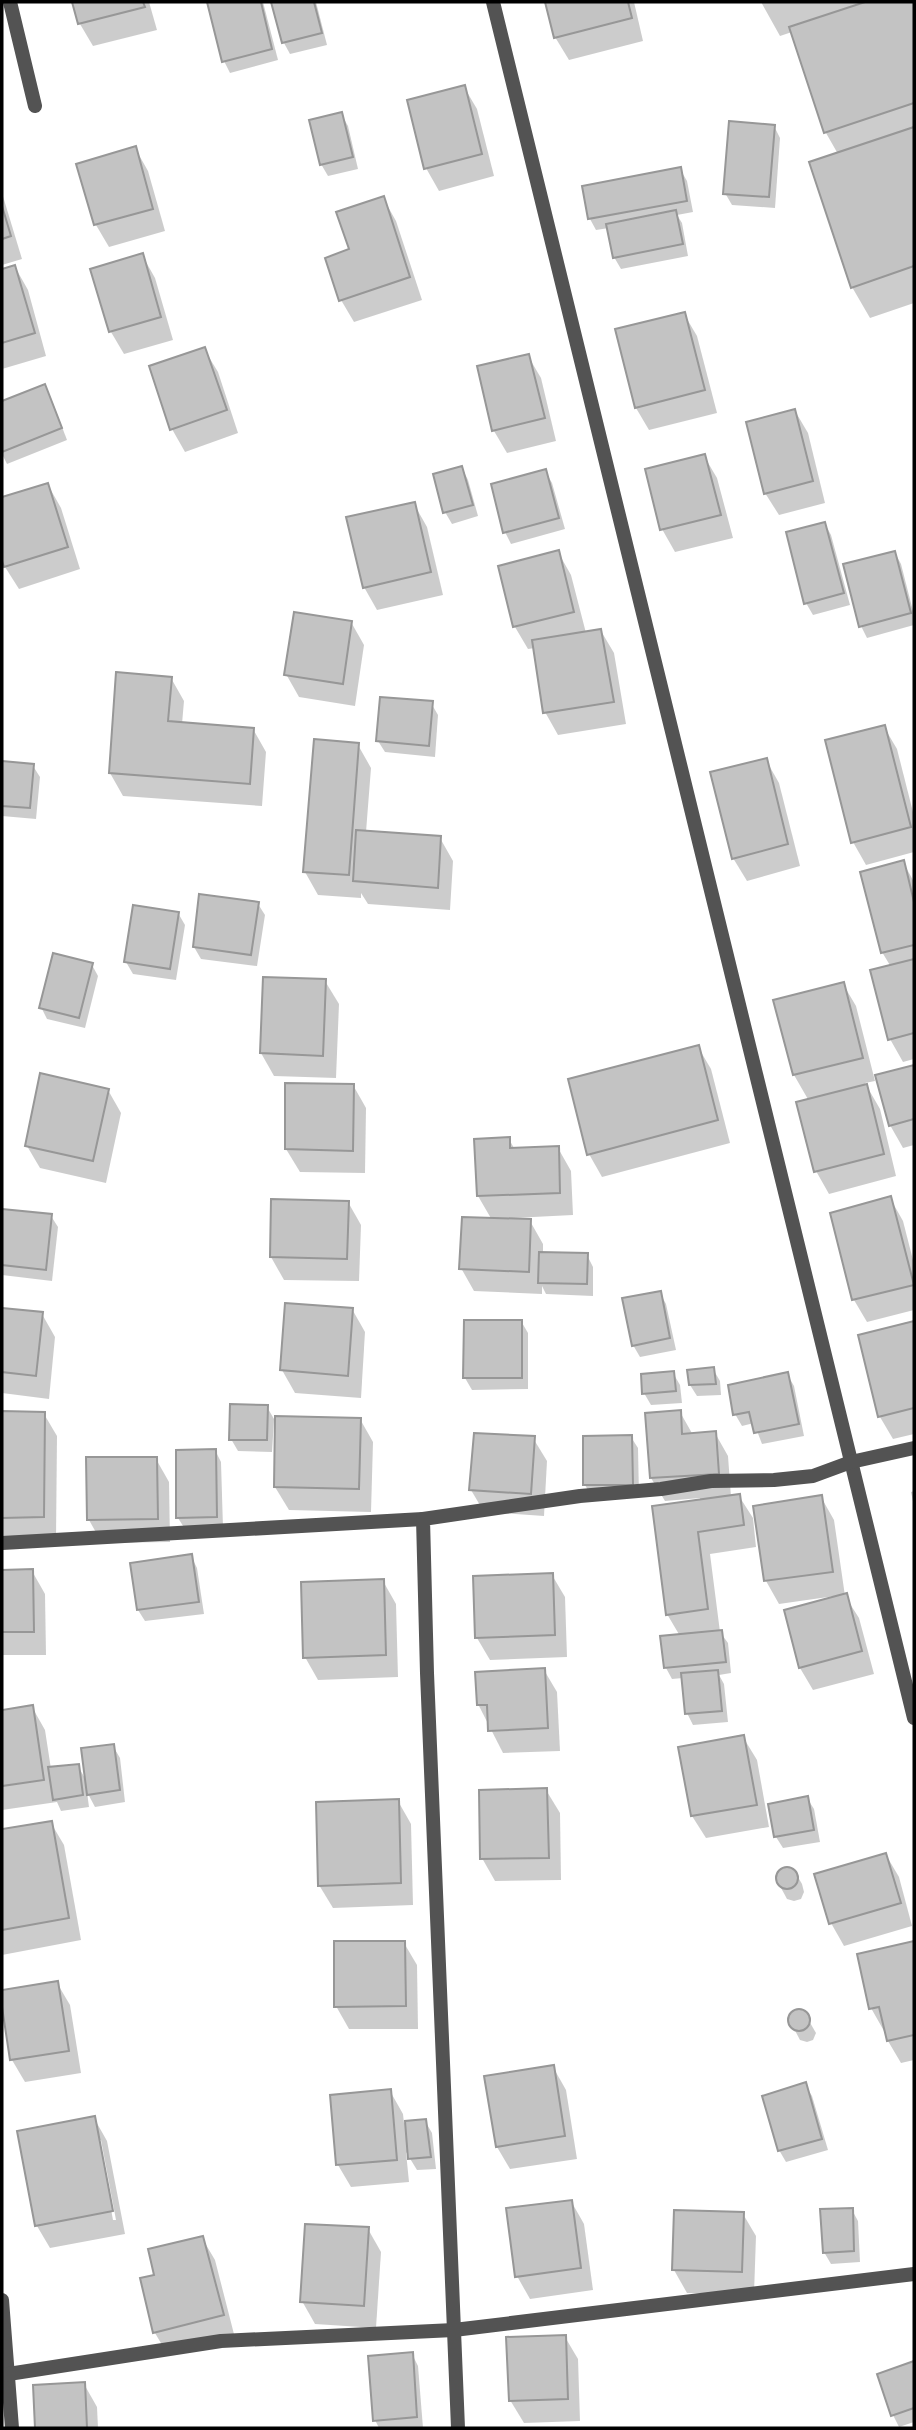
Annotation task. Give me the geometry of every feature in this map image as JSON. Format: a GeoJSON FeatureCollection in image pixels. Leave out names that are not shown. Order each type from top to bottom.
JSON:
{"type":"FeatureCollection","features":[{"type":"Feature","properties":{"kind":"street"},"geometry":{"type":"LineString","coordinates":[[9,2],[35,106]]}},
{"type":"Feature","properties":{"kind":"street"},"geometry":{"type":"LineString","coordinates":[[493,2],[914,1718]]}},
{"type":"Feature","properties":{"kind":"street"},"geometry":{"type":"LineString","coordinates":[[2,1543],[423,1519],[580,1496],[661,1489],[711,1481],[813,1476],[851,1462],[914,1448]]}},
{"type":"Feature","properties":{"kind":"street"},"geometry":{"type":"LineString","coordinates":[[423,1519],[458,2428]]}},
{"type":"Feature","properties":{"kind":"street"},"geometry":{"type":"LineString","coordinates":[[4,2375],[221,2341],[454,2330],[914,2274]]}},
{"type":"Feature","properties":{"kind":"street"},"geometry":{"type":"LineString","coordinates":[[2,2300],[4,2375],[12,2428]]}},
{"type":"Feature","properties":{"kind":"building"},"geometry":{"type":"Polygon","coordinates":[[[72,2],[143,2],[145,7],[78,24],[72,2]]]}},
{"type":"Feature","properties":{"kind":"building"},"geometry":{"type":"Polygon","coordinates":[[[207,2],[261,2],[272,49],[222,62],[207,2]]]}},
{"type":"Feature","properties":{"kind":"building"},"geometry":{"type":"Polygon","coordinates":[[[271,2],[314,2],[322,33],[282,43],[271,2]]]}},
{"type":"Feature","properties":{"kind":"building"},"geometry":{"type":"Polygon","coordinates":[[[545,2],[628,2],[632,18],[554,38],[545,2]]]}},
{"type":"Feature","properties":{"kind":"building"},"geometry":{"type":"Polygon","coordinates":[[[865,2],[914,2],[914,103],[824,133],[789,27],[865,2]]]}},
{"type":"Feature","properties":{"kind":"building"},"geometry":{"type":"Polygon","coordinates":[[[465,85],[482,154],[424,169],[407,100],[465,85]]]}},
{"type":"Feature","properties":{"kind":"building"},"geometry":{"type":"Polygon","coordinates":[[[342,112],[353,157],[320,165],[309,120],[342,112]]]}},
{"type":"Feature","properties":{"kind":"building"},"geometry":{"type":"Polygon","coordinates":[[[729,121],[775,125],[769,197],[723,194],[729,121]]]}},
{"type":"Feature","properties":{"kind":"building"},"geometry":{"type":"Polygon","coordinates":[[[914,127],[914,266],[851,288],[809,162],[914,127]]]}},
{"type":"Feature","properties":{"kind":"building"},"geometry":{"type":"Polygon","coordinates":[[[136,146],[153,209],[94,225],[76,164],[136,146]]]}},
{"type":"Feature","properties":{"kind":"building"},"geometry":{"type":"Polygon","coordinates":[[[681,167],[687,201],[588,219],[582,186],[681,167]]]}},
{"type":"Feature","properties":{"kind":"building"},"geometry":{"type":"Polygon","coordinates":[[[384,196],[410,277],[339,301],[325,258],[349,249],[336,212],[384,196]]]}},
{"type":"Feature","properties":{"kind":"building"},"geometry":{"type":"Polygon","coordinates":[[[2,206],[11,236],[2,239],[2,206]]]}},
{"type":"Feature","properties":{"kind":"building"},"geometry":{"type":"Polygon","coordinates":[[[676,210],[683,244],[613,258],[606,224],[676,210]]]}},
{"type":"Feature","properties":{"kind":"building"},"geometry":{"type":"Polygon","coordinates":[[[143,253],[161,317],[109,332],[90,269],[143,253]]]}},
{"type":"Feature","properties":{"kind":"building"},"geometry":{"type":"Polygon","coordinates":[[[15,265],[35,333],[2,343],[2,269],[15,265]]]}},
{"type":"Feature","properties":{"kind":"building"},"geometry":{"type":"Polygon","coordinates":[[[685,312],[705,390],[635,408],[615,329],[685,312]]]}},
{"type":"Feature","properties":{"kind":"building"},"geometry":{"type":"Polygon","coordinates":[[[205,347],[227,410],[170,430],[149,366],[205,347]]]}},
{"type":"Feature","properties":{"kind":"building"},"geometry":{"type":"Polygon","coordinates":[[[529,354],[545,418],[492,431],[477,366],[529,354]]]}},
{"type":"Feature","properties":{"kind":"building"},"geometry":{"type":"Polygon","coordinates":[[[45,384],[62,428],[2,452],[2,401],[45,384]]]}},
{"type":"Feature","properties":{"kind":"building"},"geometry":{"type":"Polygon","coordinates":[[[795,409],[813,481],[764,494],[746,422],[795,409]]]}},
{"type":"Feature","properties":{"kind":"building"},"geometry":{"type":"Polygon","coordinates":[[[705,454],[721,515],[660,530],[645,469],[705,454]]]}},
{"type":"Feature","properties":{"kind":"building"},"geometry":{"type":"Polygon","coordinates":[[[462,466],[473,505],[443,513],[433,474],[462,466]]]}},
{"type":"Feature","properties":{"kind":"building"},"geometry":{"type":"Polygon","coordinates":[[[546,469],[559,518],[503,533],[491,484],[546,469]]]}},
{"type":"Feature","properties":{"kind":"building"},"geometry":{"type":"Polygon","coordinates":[[[48,483],[68,547],[4,567],[2,497],[48,483]]]}},
{"type":"Feature","properties":{"kind":"building"},"geometry":{"type":"Polygon","coordinates":[[[415,502],[431,572],[363,588],[346,517],[415,502]]]}},
{"type":"Feature","properties":{"kind":"building"},"geometry":{"type":"Polygon","coordinates":[[[825,522],[844,593],[804,604],[786,532],[825,522]]]}},
{"type":"Feature","properties":{"kind":"building"},"geometry":{"type":"Polygon","coordinates":[[[559,550],[574,612],[513,627],[498,566],[559,550]]]}},
{"type":"Feature","properties":{"kind":"building"},"geometry":{"type":"Polygon","coordinates":[[[895,551],[911,613],[859,627],[843,564],[895,551]]]}},
{"type":"Feature","properties":{"kind":"building"},"geometry":{"type":"Polygon","coordinates":[[[294,612],[352,621],[343,684],[284,675],[294,612]]]}},
{"type":"Feature","properties":{"kind":"building"},"geometry":{"type":"Polygon","coordinates":[[[601,629],[614,702],[543,713],[532,640],[601,629]]]}},
{"type":"Feature","properties":{"kind":"building"},"geometry":{"type":"Polygon","coordinates":[[[116,672],[172,677],[168,721],[254,728],[250,784],[109,773],[116,672]]]}},
{"type":"Feature","properties":{"kind":"building"},"geometry":{"type":"Polygon","coordinates":[[[380,697],[433,701],[429,746],[376,741],[380,697]]]}},
{"type":"Feature","properties":{"kind":"building"},"geometry":{"type":"Polygon","coordinates":[[[885,725],[911,827],[851,843],[825,740],[885,725]]]}},
{"type":"Feature","properties":{"kind":"building"},"geometry":{"type":"Polygon","coordinates":[[[314,739],[359,743],[349,875],[303,872],[314,739]]]}},
{"type":"Feature","properties":{"kind":"building"},"geometry":{"type":"Polygon","coordinates":[[[767,758],[788,844],[732,859],[710,772],[767,758]]]}},
{"type":"Feature","properties":{"kind":"building"},"geometry":{"type":"Polygon","coordinates":[[[2,761],[34,764],[30,808],[2,806],[2,761]]]}},
{"type":"Feature","properties":{"kind":"building"},"geometry":{"type":"Polygon","coordinates":[[[356,830],[441,836],[438,888],[353,881],[356,830]]]}},
{"type":"Feature","properties":{"kind":"building"},"geometry":{"type":"Polygon","coordinates":[[[904,860],[914,902],[914,945],[881,953],[860,872],[904,860]]]}},
{"type":"Feature","properties":{"kind":"building"},"geometry":{"type":"Polygon","coordinates":[[[199,894],[259,902],[251,955],[193,947],[199,894]]]}},
{"type":"Feature","properties":{"kind":"building"},"geometry":{"type":"Polygon","coordinates":[[[133,905],[179,912],[170,969],[124,962],[133,905]]]}},
{"type":"Feature","properties":{"kind":"building"},"geometry":{"type":"Polygon","coordinates":[[[53,953],[93,963],[79,1018],[39,1008],[53,953]]]}},
{"type":"Feature","properties":{"kind":"building"},"geometry":{"type":"Polygon","coordinates":[[[914,959],[914,1033],[888,1040],[870,970],[914,959]]]}},
{"type":"Feature","properties":{"kind":"building"},"geometry":{"type":"Polygon","coordinates":[[[263,977],[326,979],[323,1056],[260,1053],[263,977]]]}},
{"type":"Feature","properties":{"kind":"building"},"geometry":{"type":"Polygon","coordinates":[[[844,982],[863,1058],[793,1075],[773,1000],[844,982]]]}},
{"type":"Feature","properties":{"kind":"building"},"geometry":{"type":"Polygon","coordinates":[[[699,1045],[718,1120],[587,1155],[568,1079],[699,1045]]]}},
{"type":"Feature","properties":{"kind":"building"},"geometry":{"type":"Polygon","coordinates":[[[914,1065],[914,1119],[889,1126],[875,1075],[914,1065]]]}},
{"type":"Feature","properties":{"kind":"building"},"geometry":{"type":"Polygon","coordinates":[[[40,1073],[109,1089],[93,1161],[25,1146],[40,1073]]]}},
{"type":"Feature","properties":{"kind":"building"},"geometry":{"type":"Polygon","coordinates":[[[285,1083],[354,1084],[353,1151],[285,1149],[285,1083]]]}},
{"type":"Feature","properties":{"kind":"building"},"geometry":{"type":"Polygon","coordinates":[[[867,1084],[884,1154],[814,1172],[796,1102],[867,1084]]]}},
{"type":"Feature","properties":{"kind":"building"},"geometry":{"type":"Polygon","coordinates":[[[510,1137],[510,1148],[559,1146],[560,1193],[477,1196],[474,1139],[510,1137]]]}},
{"type":"Feature","properties":{"kind":"building"},"geometry":{"type":"Polygon","coordinates":[[[891,1196],[914,1285],[852,1300],[830,1213],[891,1196]]]}},
{"type":"Feature","properties":{"kind":"building"},"geometry":{"type":"Polygon","coordinates":[[[271,1199],[349,1201],[347,1259],[270,1257],[271,1199]]]}},
{"type":"Feature","properties":{"kind":"building"},"geometry":{"type":"Polygon","coordinates":[[[2,1209],[52,1214],[46,1270],[2,1265],[2,1209]]]}},
{"type":"Feature","properties":{"kind":"building"},"geometry":{"type":"Polygon","coordinates":[[[462,1217],[531,1219],[529,1272],[459,1269],[462,1217]]]}},
{"type":"Feature","properties":{"kind":"building"},"geometry":{"type":"Polygon","coordinates":[[[539,1252],[588,1253],[587,1284],[538,1283],[539,1252]]]}},
{"type":"Feature","properties":{"kind":"building"},"geometry":{"type":"Polygon","coordinates":[[[661,1291],[670,1338],[632,1346],[622,1298],[661,1291]]]}},
{"type":"Feature","properties":{"kind":"building"},"geometry":{"type":"Polygon","coordinates":[[[285,1303],[353,1308],[348,1376],[280,1370],[285,1303]]]}},
{"type":"Feature","properties":{"kind":"building"},"geometry":{"type":"Polygon","coordinates":[[[2,1308],[43,1312],[36,1376],[2,1372],[2,1308]]]}},
{"type":"Feature","properties":{"kind":"building"},"geometry":{"type":"Polygon","coordinates":[[[464,1320],[522,1320],[522,1378],[463,1378],[464,1320]]]}},
{"type":"Feature","properties":{"kind":"building"},"geometry":{"type":"Polygon","coordinates":[[[914,1321],[914,1408],[878,1417],[858,1335],[914,1321]]]}},
{"type":"Feature","properties":{"kind":"building"},"geometry":{"type":"Polygon","coordinates":[[[714,1367],[716,1384],[689,1385],[687,1370],[714,1367]]]}},
{"type":"Feature","properties":{"kind":"building"},"geometry":{"type":"Polygon","coordinates":[[[674,1371],[676,1391],[642,1394],[641,1374],[674,1371]]]}},
{"type":"Feature","properties":{"kind":"building"},"geometry":{"type":"Polygon","coordinates":[[[788,1372],[799,1424],[754,1433],[749,1412],[733,1415],[728,1385],[788,1372]]]}},
{"type":"Feature","properties":{"kind":"building"},"geometry":{"type":"Polygon","coordinates":[[[230,1404],[268,1405],[267,1440],[229,1440],[230,1404]]]}},
{"type":"Feature","properties":{"kind":"building"},"geometry":{"type":"Polygon","coordinates":[[[681,1410],[682,1434],[716,1431],[719,1474],[650,1478],[645,1413],[681,1410]]]}},
{"type":"Feature","properties":{"kind":"building"},"geometry":{"type":"Polygon","coordinates":[[[2,1411],[45,1412],[44,1517],[2,1518],[2,1411]]]}},
{"type":"Feature","properties":{"kind":"building"},"geometry":{"type":"Polygon","coordinates":[[[275,1416],[361,1418],[359,1489],[274,1487],[275,1416]]]}},
{"type":"Feature","properties":{"kind":"building"},"geometry":{"type":"Polygon","coordinates":[[[474,1433],[535,1436],[531,1494],[469,1490],[474,1433]]]}},
{"type":"Feature","properties":{"kind":"building"},"geometry":{"type":"Polygon","coordinates":[[[632,1435],[633,1485],[583,1485],[583,1436],[632,1435]]]}},
{"type":"Feature","properties":{"kind":"building"},"geometry":{"type":"Polygon","coordinates":[[[216,1449],[217,1517],[176,1518],[176,1450],[216,1449]]]}},
{"type":"Feature","properties":{"kind":"building"},"geometry":{"type":"Polygon","coordinates":[[[86,1457],[157,1457],[158,1519],[87,1520],[86,1457]]]}},
{"type":"Feature","properties":{"kind":"building"},"geometry":{"type":"Polygon","coordinates":[[[740,1494],[744,1525],[698,1532],[708,1609],[666,1615],[652,1506],[740,1494]]]}},
{"type":"Feature","properties":{"kind":"building"},"geometry":{"type":"Polygon","coordinates":[[[822,1495],[833,1572],[764,1581],[753,1506],[822,1495]]]}},
{"type":"Feature","properties":{"kind":"building"},"geometry":{"type":"Polygon","coordinates":[[[192,1554],[199,1602],[137,1610],[130,1563],[192,1554]]]}},
{"type":"Feature","properties":{"kind":"building"},"geometry":{"type":"Polygon","coordinates":[[[33,1569],[34,1632],[2,1632],[2,1570],[33,1569]]]}},
{"type":"Feature","properties":{"kind":"building"},"geometry":{"type":"Polygon","coordinates":[[[553,1573],[555,1635],[475,1638],[473,1576],[553,1573]]]}},
{"type":"Feature","properties":{"kind":"building"},"geometry":{"type":"Polygon","coordinates":[[[384,1579],[386,1655],[303,1658],[301,1582],[384,1579]]]}},
{"type":"Feature","properties":{"kind":"building"},"geometry":{"type":"Polygon","coordinates":[[[847,1593],[862,1651],[799,1668],[784,1610],[847,1593]]]}},
{"type":"Feature","properties":{"kind":"building"},"geometry":{"type":"Polygon","coordinates":[[[722,1630],[726,1662],[664,1668],[660,1636],[722,1630]]]}},
{"type":"Feature","properties":{"kind":"building"},"geometry":{"type":"Polygon","coordinates":[[[545,1668],[548,1728],[488,1731],[487,1705],[477,1705],[475,1672],[545,1668]]]}},
{"type":"Feature","properties":{"kind":"building"},"geometry":{"type":"Polygon","coordinates":[[[718,1670],[722,1711],[685,1714],[681,1673],[718,1670]]]}},
{"type":"Feature","properties":{"kind":"building"},"geometry":{"type":"Polygon","coordinates":[[[33,1705],[44,1780],[2,1786],[2,1710],[33,1705]]]}},
{"type":"Feature","properties":{"kind":"building"},"geometry":{"type":"Polygon","coordinates":[[[744,1735],[757,1805],[691,1816],[678,1747],[744,1735]]]}},
{"type":"Feature","properties":{"kind":"building"},"geometry":{"type":"Polygon","coordinates":[[[114,1744],[120,1790],[87,1795],[81,1748],[114,1744]]]}},
{"type":"Feature","properties":{"kind":"building"},"geometry":{"type":"Polygon","coordinates":[[[79,1764],[83,1795],[53,1800],[48,1767],[79,1764]]]}},
{"type":"Feature","properties":{"kind":"building"},"geometry":{"type":"Polygon","coordinates":[[[547,1788],[549,1858],[480,1859],[479,1790],[547,1788]]]}},
{"type":"Feature","properties":{"kind":"building"},"geometry":{"type":"Polygon","coordinates":[[[808,1796],[814,1830],[774,1837],[768,1804],[808,1796]]]}},
{"type":"Feature","properties":{"kind":"building"},"geometry":{"type":"Polygon","coordinates":[[[399,1799],[401,1883],[318,1886],[316,1802],[399,1799]]]}},
{"type":"Feature","properties":{"kind":"building"},"geometry":{"type":"Polygon","coordinates":[[[52,1821],[69,1918],[2,1930],[2,1829],[52,1821]]]}},
{"type":"Feature","properties":{"kind":"building"},"geometry":{"type":"Polygon","coordinates":[[[886,1853],[901,1903],[829,1924],[814,1874],[886,1853]]]}},
{"type":"Feature","properties":{"kind":"building"},"geometry":{"type":"Polygon","coordinates":[[[783,1867],[791,1867],[798,1874],[798,1882],[791,1889],[783,1889],[776,1882],[776,1874],[783,1867]]]}},
{"type":"Feature","properties":{"kind":"building"},"geometry":{"type":"Polygon","coordinates":[[[334,1941],[405,1941],[406,2006],[334,2007],[334,1941]]]}},
{"type":"Feature","properties":{"kind":"building"},"geometry":{"type":"Polygon","coordinates":[[[914,1941],[914,2035],[887,2041],[879,2007],[869,2009],[857,1954],[914,1941]]]}},
{"type":"Feature","properties":{"kind":"building"},"geometry":{"type":"Polygon","coordinates":[[[58,1981],[69,2051],[10,2060],[2,1990],[58,1981]]]}},
{"type":"Feature","properties":{"kind":"building"},"geometry":{"type":"Polygon","coordinates":[[[799,2009],[809,2016],[810,2020],[803,2030],[799,2031],[789,2024],[788,2020],[795,2010],[799,2009]]]}},
{"type":"Feature","properties":{"kind":"building"},"geometry":{"type":"Polygon","coordinates":[[[554,2065],[565,2136],[496,2147],[484,2076],[554,2065]]]}},
{"type":"Feature","properties":{"kind":"building"},"geometry":{"type":"Polygon","coordinates":[[[806,2082],[822,2139],[778,2151],[762,2096],[806,2082]]]}},
{"type":"Feature","properties":{"kind":"building"},"geometry":{"type":"Polygon","coordinates":[[[391,2089],[397,2160],[336,2165],[330,2095],[391,2089]]]}},
{"type":"Feature","properties":{"kind":"building"},"geometry":{"type":"Polygon","coordinates":[[[95,2116],[113,2211],[35,2226],[17,2131],[95,2116]]]}},
{"type":"Feature","properties":{"kind":"building"},"geometry":{"type":"Polygon","coordinates":[[[426,2119],[431,2157],[408,2159],[405,2121],[426,2119]]]}},
{"type":"Feature","properties":{"kind":"building"},"geometry":{"type":"Polygon","coordinates":[[[572,2200],[581,2268],[515,2277],[506,2208],[572,2200]]]}},
{"type":"Feature","properties":{"kind":"building"},"geometry":{"type":"Polygon","coordinates":[[[853,2208],[854,2251],[823,2253],[820,2209],[853,2208]]]}},
{"type":"Feature","properties":{"kind":"building"},"geometry":{"type":"Polygon","coordinates":[[[674,2210],[744,2212],[742,2272],[672,2270],[674,2210]]]}},
{"type":"Feature","properties":{"kind":"building"},"geometry":{"type":"Polygon","coordinates":[[[305,2224],[369,2227],[364,2306],[300,2302],[305,2224]]]}},
{"type":"Feature","properties":{"kind":"building"},"geometry":{"type":"Polygon","coordinates":[[[203,2236],[224,2315],[153,2333],[140,2278],[154,2275],[148,2249],[203,2236]]]}},
{"type":"Feature","properties":{"kind":"building"},"geometry":{"type":"Polygon","coordinates":[[[566,2335],[568,2399],[509,2401],[506,2337],[566,2335]]]}},
{"type":"Feature","properties":{"kind":"building"},"geometry":{"type":"Polygon","coordinates":[[[413,2352],[417,2417],[373,2421],[368,2356],[413,2352]]]}},
{"type":"Feature","properties":{"kind":"building"},"geometry":{"type":"Polygon","coordinates":[[[914,2361],[914,2408],[891,2416],[877,2374],[914,2361]]]}},
{"type":"Feature","properties":{"kind":"building"},"geometry":{"type":"Polygon","coordinates":[[[85,2382],[87,2428],[35,2428],[33,2385],[85,2382]]]}}]}
